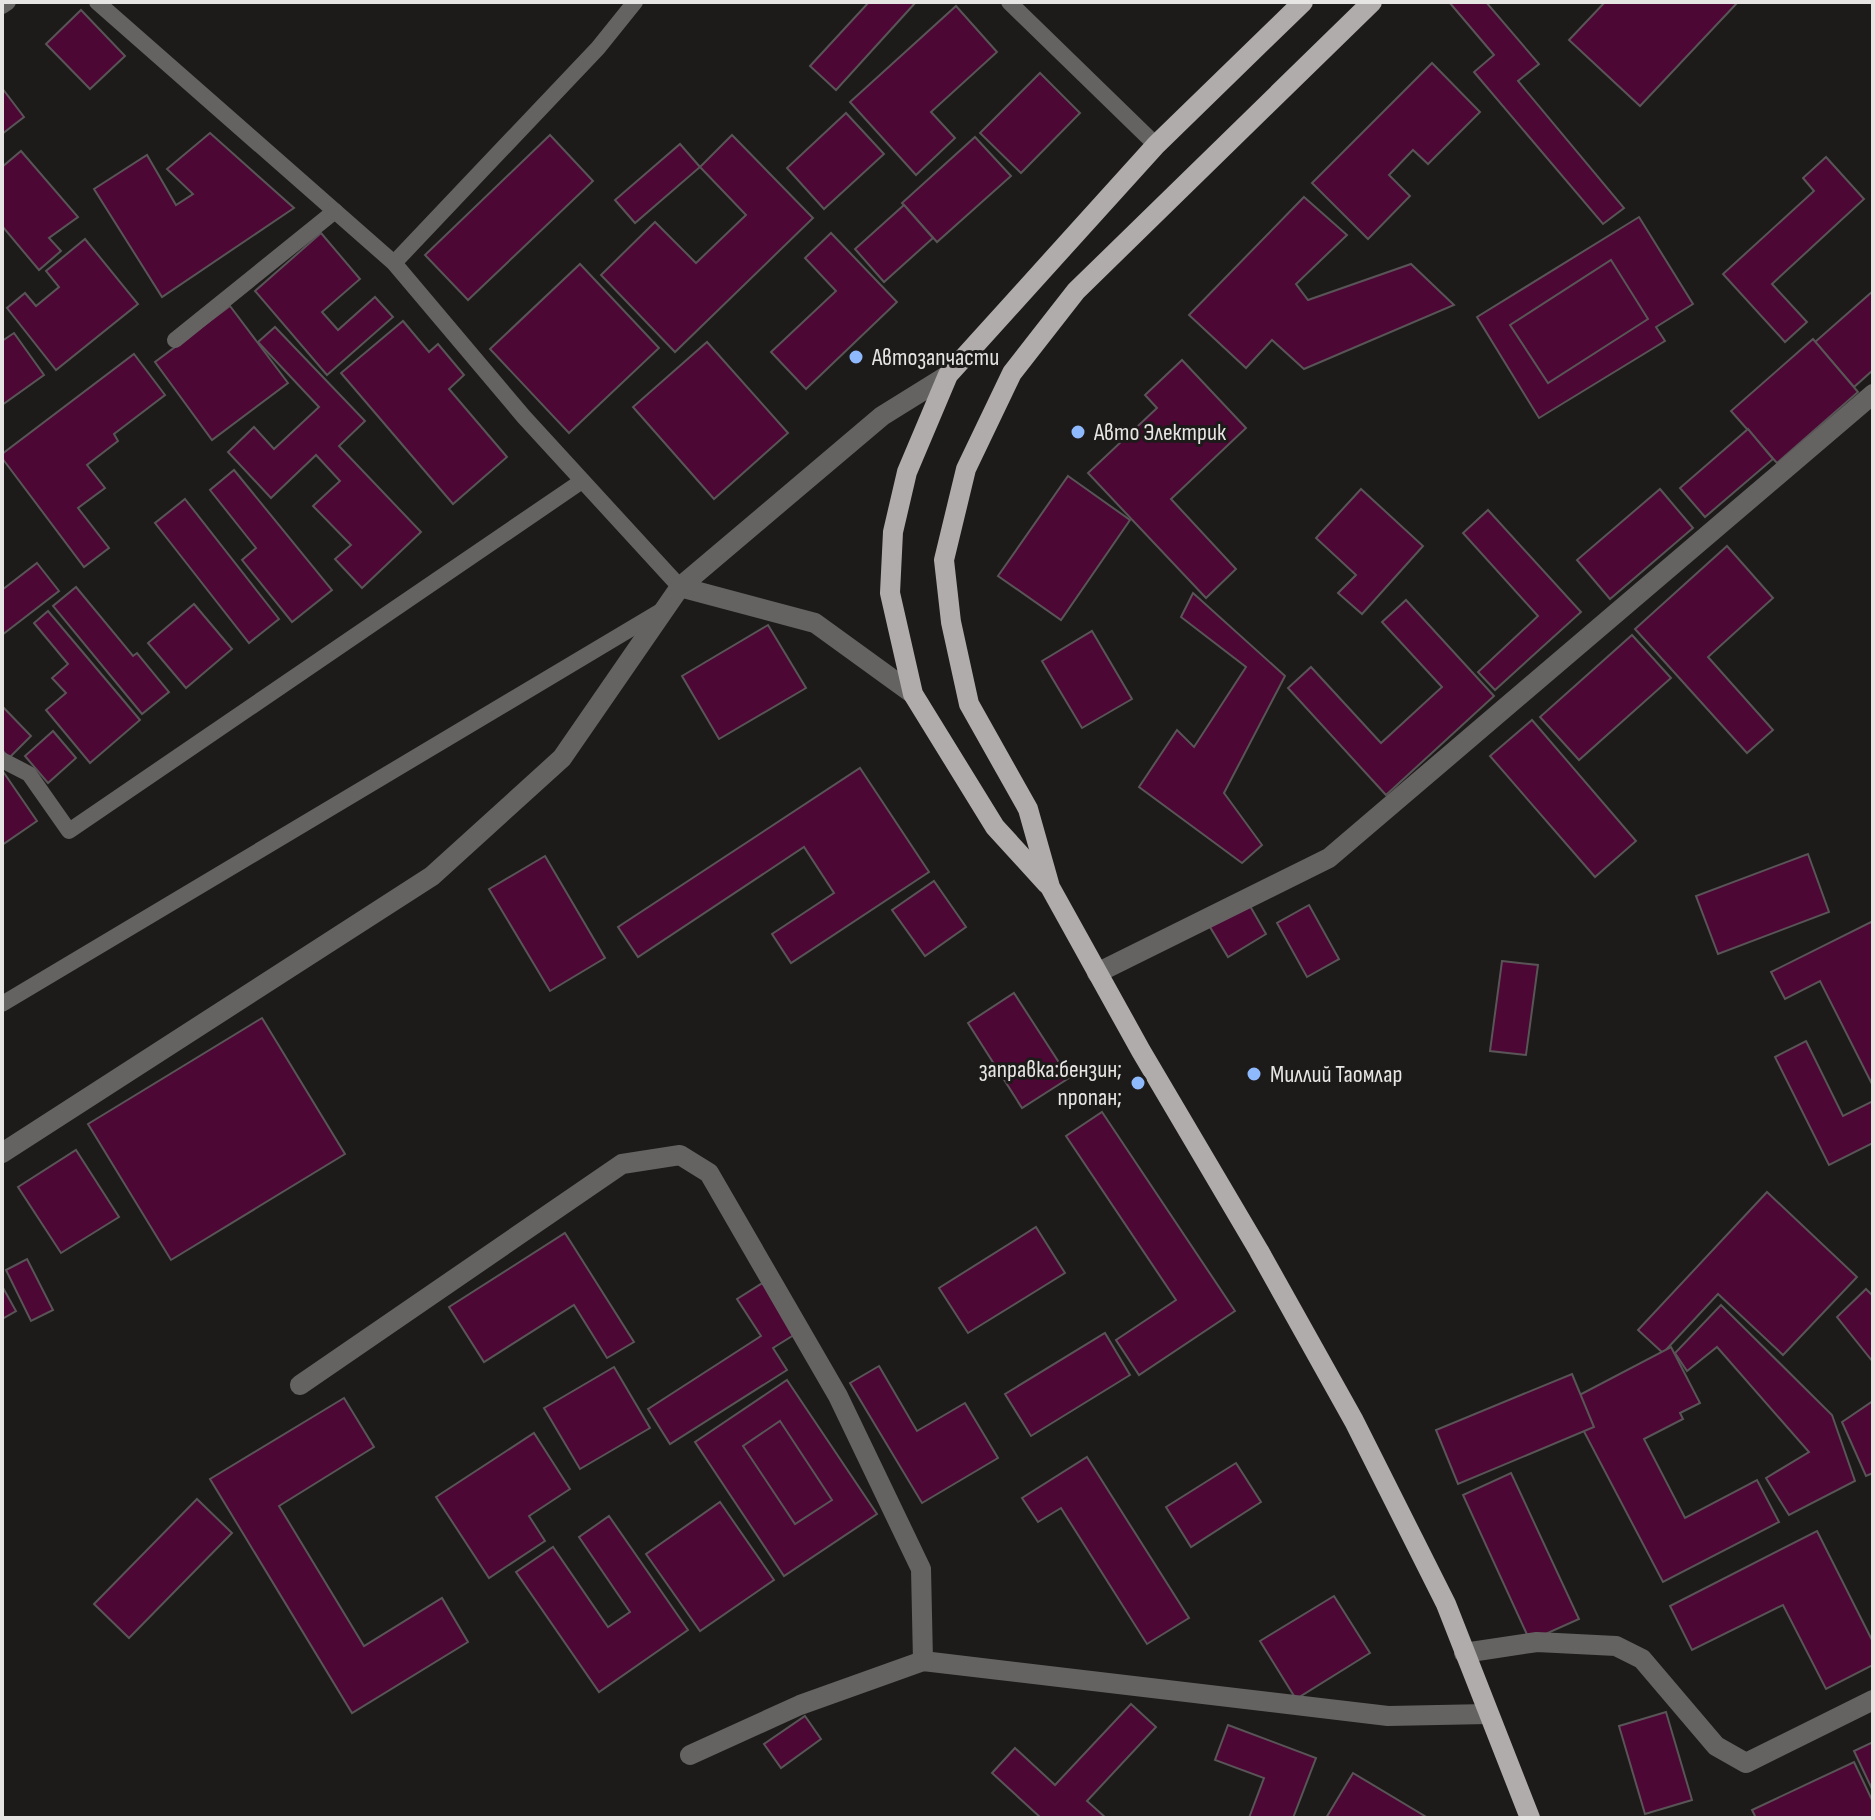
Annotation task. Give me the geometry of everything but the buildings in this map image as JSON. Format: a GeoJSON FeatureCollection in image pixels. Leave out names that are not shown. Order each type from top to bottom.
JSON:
{"type":"FeatureCollection","features":[{"type":"Feature","properties":{"kind":"main road"},"geometry":{"type":"LineString","coordinates":[[1050,887],[995,827],[913,694],[890,593],[893,532],[907,472],[948,375],[1156,145],[1303,2]]}},
{"type":"Feature","properties":{"kind":"main road"},"geometry":{"type":"LineString","coordinates":[[1372,2],[1076,291],[1012,373],[966,469],[944,560],[951,622],[969,704],[1028,809],[1050,887],[1354,1421],[1446,1604],[1530,1818]]}},
{"type":"Feature","properties":{"kind":"street"},"geometry":{"type":"LineString","coordinates":[[2,1153],[432,876],[562,758],[680,587],[882,416],[948,375]]}},
{"type":"Feature","properties":{"kind":"street"},"geometry":{"type":"LineString","coordinates":[[1097,973],[1329,858],[1873,394]]}},
{"type":"Feature","properties":{"kind":"street"},"geometry":{"type":"LineString","coordinates":[[680,587],[815,623],[913,694]]}},
{"type":"Feature","properties":{"kind":"street"},"geometry":{"type":"LineString","coordinates":[[300,1385],[622,1164],[680,1155],[709,1173],[838,1396],[921,1569],[923,1661]]}},
{"type":"Feature","properties":{"kind":"street"},"geometry":{"type":"LineString","coordinates":[[1464,1653],[1537,1642],[1616,1646],[1642,1659],[1716,1746],[1746,1763],[1873,1700]]}},
{"type":"Feature","properties":{"kind":"street"},"geometry":{"type":"LineString","coordinates":[[690,1755],[800,1705],[923,1661],[1388,1716],[1488,1714]]}},
{"type":"Feature","properties":{"kind":"lane"},"geometry":{"type":"LineString","coordinates":[[2,6],[8,2]]}},
{"type":"Feature","properties":{"kind":"lane"},"geometry":{"type":"LineString","coordinates":[[2,1004],[664,609],[680,587],[524,417],[394,263],[97,2]]}},
{"type":"Feature","properties":{"kind":"lane"},"geometry":{"type":"LineString","coordinates":[[394,263],[598,48],[635,2]]}},
{"type":"Feature","properties":{"kind":"lane"},"geometry":{"type":"LineString","coordinates":[[1009,2],[1156,145]]}},
{"type":"Feature","properties":{"kind":"lane"},"geometry":{"type":"LineString","coordinates":[[175,340],[335,211]]}},
{"type":"Feature","properties":{"kind":"lane"},"geometry":{"type":"LineString","coordinates":[[2,760],[29,774],[69,831],[582,481]]}},
{"type":"Feature","properties":{"kind":"place","name":"Автозапчасти"},"geometry":{"type":"Point","coordinates":[856,357]}},
{"type":"Feature","properties":{"kind":"place","name":"Авто Электрик"},"geometry":{"type":"Point","coordinates":[1078,432]}},
{"type":"Feature","properties":{"kind":"place","name":"Миллий Таомлар"},"geometry":{"type":"Point","coordinates":[1254,1074]}},
{"type":"Feature","properties":{"kind":"place","name":"заправка:бензин; пропан;"},"geometry":{"type":"Point","coordinates":[1138,1083]}}]}
